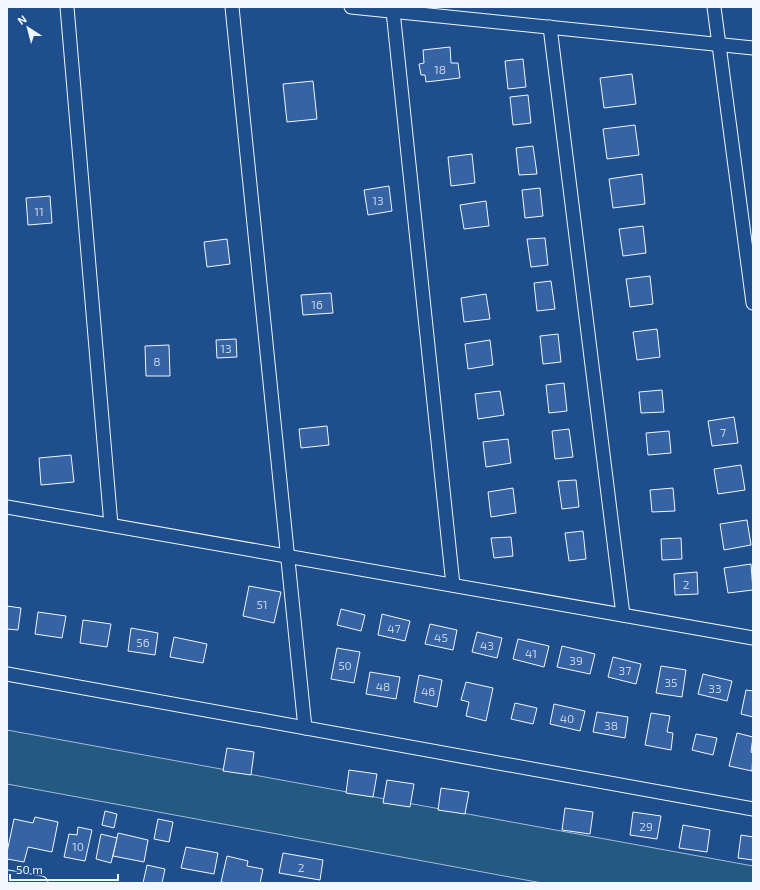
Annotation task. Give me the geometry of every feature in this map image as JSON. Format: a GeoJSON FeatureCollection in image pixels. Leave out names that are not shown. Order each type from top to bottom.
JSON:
{"type":"FeatureCollection","features":[{"type":"Feature","properties":{"kind":"street"},"geometry":{"type":"LineString","coordinates":[[67,7],[111,525]]}},
{"type":"Feature","properties":{"kind":"street"},"geometry":{"type":"LineString","coordinates":[[232,7],[305,728]]}},
{"type":"Feature","properties":{"kind":"street"},"geometry":{"type":"LineString","coordinates":[[351,7],[753,48]]}},
{"type":"Feature","properties":{"kind":"street"},"geometry":{"type":"LineString","coordinates":[[714,7],[753,303]]}},
{"type":"Feature","properties":{"kind":"street"},"geometry":{"type":"LineString","coordinates":[[393,11],[453,585]]}},
{"type":"Feature","properties":{"kind":"street"},"geometry":{"type":"LineString","coordinates":[[550,27],[623,615]]}},
{"type":"Feature","properties":{"kind":"street"},"geometry":{"type":"LineString","coordinates":[[7,507],[753,638]]}},
{"type":"Feature","properties":{"kind":"street"},"geometry":{"type":"LineString","coordinates":[[7,674],[753,809]]}},
{"type":"Feature","properties":{"kind":"street"},"geometry":{"type":"LineString","coordinates":[[7,877],[41,883]]}},
{"type":"Feature","properties":{"kind":"shaded area"},"geometry":{"type":"Polygon","coordinates":[[[7,730],[753,866],[753,883],[542,883],[7,784],[7,730]]]}},
{"type":"Feature","properties":{"kind":"building"},"geometry":{"type":"Polygon","coordinates":[[[450,47],[451,63],[458,63],[460,78],[426,82],[425,75],[421,75],[419,64],[424,63],[423,50],[450,47]]]}},
{"type":"Feature","properties":{"kind":"building"},"geometry":{"type":"Polygon","coordinates":[[[523,59],[526,87],[508,89],[505,61],[523,59]]]}},
{"type":"Feature","properties":{"kind":"building"},"geometry":{"type":"Polygon","coordinates":[[[632,74],[636,104],[604,108],[600,78],[632,74]]]}},
{"type":"Feature","properties":{"kind":"building"},"geometry":{"type":"Polygon","coordinates":[[[313,81],[317,119],[287,122],[283,84],[313,81]]]}},
{"type":"Feature","properties":{"kind":"building"},"geometry":{"type":"Polygon","coordinates":[[[528,95],[531,123],[513,125],[510,97],[528,95]]]}},
{"type":"Feature","properties":{"kind":"building"},"geometry":{"type":"Polygon","coordinates":[[[635,125],[639,155],[607,159],[603,129],[635,125]]]}},
{"type":"Feature","properties":{"kind":"building"},"geometry":{"type":"Polygon","coordinates":[[[533,146],[537,174],[519,175],[516,148],[533,146]]]}},
{"type":"Feature","properties":{"kind":"building"},"geometry":{"type":"Polygon","coordinates":[[[472,154],[475,183],[451,186],[448,157],[472,154]]]}},
{"type":"Feature","properties":{"kind":"building"},"geometry":{"type":"Polygon","coordinates":[[[642,174],[645,204],[613,208],[609,179],[642,174]]]}},
{"type":"Feature","properties":{"kind":"building"},"geometry":{"type":"Polygon","coordinates":[[[389,186],[392,211],[368,215],[364,190],[389,186]]]}},
{"type":"Feature","properties":{"kind":"building"},"geometry":{"type":"Polygon","coordinates":[[[540,188],[543,216],[525,218],[522,190],[540,188]]]}},
{"type":"Feature","properties":{"kind":"building"},"geometry":{"type":"Polygon","coordinates":[[[50,196],[52,223],[28,225],[26,198],[50,196]]]}},
{"type":"Feature","properties":{"kind":"building"},"geometry":{"type":"Polygon","coordinates":[[[486,201],[489,226],[464,229],[460,205],[486,201]]]}},
{"type":"Feature","properties":{"kind":"building"},"geometry":{"type":"Polygon","coordinates":[[[643,226],[646,253],[623,256],[619,229],[643,226]]]}},
{"type":"Feature","properties":{"kind":"building"},"geometry":{"type":"Polygon","coordinates":[[[545,238],[548,265],[531,267],[527,239],[545,238]]]}},
{"type":"Feature","properties":{"kind":"building"},"geometry":{"type":"Polygon","coordinates":[[[227,239],[230,264],[207,267],[204,242],[227,239]]]}},
{"type":"Feature","properties":{"kind":"building"},"geometry":{"type":"Polygon","coordinates":[[[650,276],[653,304],[630,307],[626,279],[650,276]]]}},
{"type":"Feature","properties":{"kind":"building"},"geometry":{"type":"Polygon","coordinates":[[[551,281],[555,309],[537,311],[534,283],[551,281]]]}},
{"type":"Feature","properties":{"kind":"building"},"geometry":{"type":"Polygon","coordinates":[[[331,293],[333,313],[303,315],[301,295],[331,293]]]}},
{"type":"Feature","properties":{"kind":"building"},"geometry":{"type":"Polygon","coordinates":[[[486,294],[490,319],[464,322],[461,298],[486,294]]]}},
{"type":"Feature","properties":{"kind":"building"},"geometry":{"type":"Polygon","coordinates":[[[657,329],[660,357],[637,360],[633,332],[657,329]]]}},
{"type":"Feature","properties":{"kind":"building"},"geometry":{"type":"Polygon","coordinates":[[[558,334],[561,362],[543,364],[540,336],[558,334]]]}},
{"type":"Feature","properties":{"kind":"building"},"geometry":{"type":"Polygon","coordinates":[[[236,339],[237,357],[217,358],[216,340],[236,339]]]}},
{"type":"Feature","properties":{"kind":"building"},"geometry":{"type":"Polygon","coordinates":[[[490,340],[493,365],[468,369],[465,344],[490,340]]]}},
{"type":"Feature","properties":{"kind":"building"},"geometry":{"type":"Polygon","coordinates":[[[169,345],[170,376],[146,376],[145,346],[169,345]]]}},
{"type":"Feature","properties":{"kind":"building"},"geometry":{"type":"Polygon","coordinates":[[[564,383],[567,411],[549,413],[546,385],[564,383]]]}},
{"type":"Feature","properties":{"kind":"building"},"geometry":{"type":"Polygon","coordinates":[[[662,390],[664,412],[641,413],[639,392],[662,390]]]}},
{"type":"Feature","properties":{"kind":"building"},"geometry":{"type":"Polygon","coordinates":[[[500,391],[504,415],[478,419],[475,394],[500,391]]]}},
{"type":"Feature","properties":{"kind":"building"},"geometry":{"type":"Polygon","coordinates":[[[734,417],[738,443],[712,446],[708,421],[734,417]]]}},
{"type":"Feature","properties":{"kind":"building"},"geometry":{"type":"Polygon","coordinates":[[[327,426],[329,445],[301,448],[299,429],[327,426]]]}},
{"type":"Feature","properties":{"kind":"building"},"geometry":{"type":"Polygon","coordinates":[[[569,429],[573,457],[555,459],[552,431],[569,429]]]}},
{"type":"Feature","properties":{"kind":"building"},"geometry":{"type":"Polygon","coordinates":[[[669,431],[671,453],[648,455],[646,433],[669,431]]]}},
{"type":"Feature","properties":{"kind":"building"},"geometry":{"type":"Polygon","coordinates":[[[508,439],[511,463],[486,467],[483,442],[508,439]]]}},
{"type":"Feature","properties":{"kind":"building"},"geometry":{"type":"Polygon","coordinates":[[[71,455],[74,482],[41,485],[39,458],[71,455]]]}},
{"type":"Feature","properties":{"kind":"building"},"geometry":{"type":"Polygon","coordinates":[[[741,465],[745,490],[718,494],[714,469],[741,465]]]}},
{"type":"Feature","properties":{"kind":"building"},"geometry":{"type":"Polygon","coordinates":[[[576,480],[579,507],[562,509],[558,481],[576,480]]]}},
{"type":"Feature","properties":{"kind":"building"},"geometry":{"type":"Polygon","coordinates":[[[513,488],[516,513],[491,517],[488,492],[513,488]]]}},
{"type":"Feature","properties":{"kind":"building"},"geometry":{"type":"Polygon","coordinates":[[[673,488],[675,511],[652,512],[650,490],[673,488]]]}},
{"type":"Feature","properties":{"kind":"building"},"geometry":{"type":"Polygon","coordinates":[[[747,520],[751,545],[724,550],[720,524],[747,520]]]}},
{"type":"Feature","properties":{"kind":"building"},"geometry":{"type":"Polygon","coordinates":[[[583,531],[586,559],[569,561],[565,533],[583,531]]]}},
{"type":"Feature","properties":{"kind":"building"},"geometry":{"type":"Polygon","coordinates":[[[511,537],[513,556],[494,558],[491,538],[511,537]]]}},
{"type":"Feature","properties":{"kind":"building"},"geometry":{"type":"Polygon","coordinates":[[[681,538],[682,559],[662,560],[661,539],[681,538]]]}},
{"type":"Feature","properties":{"kind":"building"},"geometry":{"type":"Polygon","coordinates":[[[751,564],[753,590],[728,593],[724,568],[751,564]]]}},
{"type":"Feature","properties":{"kind":"building"},"geometry":{"type":"Polygon","coordinates":[[[697,572],[698,594],[675,595],[674,574],[697,572]]]}},
{"type":"Feature","properties":{"kind":"building"},"geometry":{"type":"Polygon","coordinates":[[[249,586],[281,592],[274,623],[243,616],[249,586]]]}},
{"type":"Feature","properties":{"kind":"building"},"geometry":{"type":"Polygon","coordinates":[[[7,606],[21,608],[18,630],[7,629],[7,606]]]}},
{"type":"Feature","properties":{"kind":"building"},"geometry":{"type":"Polygon","coordinates":[[[341,609],[365,615],[361,631],[337,625],[341,609]]]}},
{"type":"Feature","properties":{"kind":"building"},"geometry":{"type":"Polygon","coordinates":[[[38,612],[66,616],[62,638],[35,634],[38,612]]]}},
{"type":"Feature","properties":{"kind":"building"},"geometry":{"type":"Polygon","coordinates":[[[382,614],[410,621],[405,641],[378,635],[382,614]]]}},
{"type":"Feature","properties":{"kind":"building"},"geometry":{"type":"Polygon","coordinates":[[[83,620],[111,624],[107,647],[80,643],[83,620]]]}},
{"type":"Feature","properties":{"kind":"building"},"geometry":{"type":"Polygon","coordinates":[[[430,624],[457,630],[453,650],[425,644],[430,624]]]}},
{"type":"Feature","properties":{"kind":"building"},"geometry":{"type":"Polygon","coordinates":[[[131,628],[158,633],[155,655],[128,651],[131,628]]]}},
{"type":"Feature","properties":{"kind":"building"},"geometry":{"type":"Polygon","coordinates":[[[477,632],[502,638],[497,658],[472,652],[477,632]]]}},
{"type":"Feature","properties":{"kind":"building"},"geometry":{"type":"Polygon","coordinates":[[[174,637],[207,644],[203,663],[170,657],[174,637]]]}},
{"type":"Feature","properties":{"kind":"building"},"geometry":{"type":"Polygon","coordinates":[[[518,639],[549,646],[544,667],[513,659],[518,639]]]}},
{"type":"Feature","properties":{"kind":"building"},"geometry":{"type":"Polygon","coordinates":[[[562,646],[595,654],[590,674],[557,667],[562,646]]]}},
{"type":"Feature","properties":{"kind":"building"},"geometry":{"type":"Polygon","coordinates":[[[337,648],[360,652],[354,683],[331,679],[337,648]]]}},
{"type":"Feature","properties":{"kind":"building"},"geometry":{"type":"Polygon","coordinates":[[[613,657],[641,664],[636,684],[608,677],[613,657]]]}},
{"type":"Feature","properties":{"kind":"building"},"geometry":{"type":"Polygon","coordinates":[[[661,666],[686,670],[682,697],[656,693],[661,666]]]}},
{"type":"Feature","properties":{"kind":"building"},"geometry":{"type":"Polygon","coordinates":[[[370,672],[400,677],[396,699],[366,694],[370,672]]]}},
{"type":"Feature","properties":{"kind":"building"},"geometry":{"type":"Polygon","coordinates":[[[703,674],[732,681],[727,701],[698,694],[703,674]]]}},
{"type":"Feature","properties":{"kind":"building"},"geometry":{"type":"Polygon","coordinates":[[[419,675],[442,680],[437,707],[414,702],[419,675]]]}},
{"type":"Feature","properties":{"kind":"building"},"geometry":{"type":"Polygon","coordinates":[[[466,682],[493,688],[486,721],[466,716],[469,702],[461,700],[466,682]]]}},
{"type":"Feature","properties":{"kind":"building"},"geometry":{"type":"Polygon","coordinates":[[[746,690],[753,691],[753,717],[741,714],[746,690]]]}},
{"type":"Feature","properties":{"kind":"building"},"geometry":{"type":"Polygon","coordinates":[[[515,703],[537,708],[533,724],[511,719],[515,703]]]}},
{"type":"Feature","properties":{"kind":"building"},"geometry":{"type":"Polygon","coordinates":[[[554,704],[585,711],[580,731],[550,724],[554,704]]]}},
{"type":"Feature","properties":{"kind":"building"},"geometry":{"type":"Polygon","coordinates":[[[597,712],[628,717],[625,738],[593,732],[597,712]]]}},
{"type":"Feature","properties":{"kind":"building"},"geometry":{"type":"Polygon","coordinates":[[[651,713],[670,716],[667,732],[673,733],[671,750],[645,745],[651,713]]]}},
{"type":"Feature","properties":{"kind":"building"},"geometry":{"type":"Polygon","coordinates":[[[737,733],[753,737],[751,752],[753,753],[752,771],[729,766],[737,733]]]}},
{"type":"Feature","properties":{"kind":"building"},"geometry":{"type":"Polygon","coordinates":[[[696,734],[717,738],[713,755],[692,750],[696,734]]]}},
{"type":"Feature","properties":{"kind":"building"},"geometry":{"type":"Polygon","coordinates":[[[227,748],[254,752],[251,775],[223,771],[227,748]]]}},
{"type":"Feature","properties":{"kind":"building"},"geometry":{"type":"Polygon","coordinates":[[[349,770],[377,774],[373,797],[346,793],[349,770]]]}},
{"type":"Feature","properties":{"kind":"building"},"geometry":{"type":"Polygon","coordinates":[[[387,780],[414,784],[410,807],[383,803],[387,780]]]}},
{"type":"Feature","properties":{"kind":"building"},"geometry":{"type":"Polygon","coordinates":[[[441,788],[469,792],[465,814],[438,810],[441,788]]]}},
{"type":"Feature","properties":{"kind":"building"},"geometry":{"type":"Polygon","coordinates":[[[565,808],[593,812],[590,834],[562,830],[565,808]]]}},
{"type":"Feature","properties":{"kind":"building"},"geometry":{"type":"Polygon","coordinates":[[[105,811],[117,814],[114,828],[102,825],[105,811]]]}},
{"type":"Feature","properties":{"kind":"building"},"geometry":{"type":"Polygon","coordinates":[[[633,812],[661,816],[657,839],[630,835],[633,812]]]}},
{"type":"Feature","properties":{"kind":"building"},"geometry":{"type":"Polygon","coordinates":[[[35,817],[58,822],[52,852],[28,847],[24,862],[7,859],[7,852],[14,819],[33,823],[35,817]]]}},
{"type":"Feature","properties":{"kind":"building"},"geometry":{"type":"Polygon","coordinates":[[[158,819],[173,822],[169,842],[154,839],[158,819]]]}},
{"type":"Feature","properties":{"kind":"building"},"geometry":{"type":"Polygon","coordinates":[[[683,825],[710,830],[707,852],[679,848],[683,825]]]}},
{"type":"Feature","properties":{"kind":"building"},"geometry":{"type":"Polygon","coordinates":[[[78,827],[92,830],[85,861],[64,857],[69,834],[77,835],[78,827]]]}},
{"type":"Feature","properties":{"kind":"building"},"geometry":{"type":"Polygon","coordinates":[[[118,833],[148,840],[144,862],[113,856],[118,833]]]}},
{"type":"Feature","properties":{"kind":"building"},"geometry":{"type":"Polygon","coordinates":[[[101,834],[117,838],[111,863],[96,859],[101,834]]]}},
{"type":"Feature","properties":{"kind":"building"},"geometry":{"type":"Polygon","coordinates":[[[741,835],[753,837],[753,860],[738,858],[741,835]]]}},
{"type":"Feature","properties":{"kind":"building"},"geometry":{"type":"Polygon","coordinates":[[[186,847],[218,853],[214,874],[181,868],[186,847]]]}},
{"type":"Feature","properties":{"kind":"building"},"geometry":{"type":"Polygon","coordinates":[[[283,853],[323,860],[320,880],[279,873],[283,853]]]}},
{"type":"Feature","properties":{"kind":"building"},"geometry":{"type":"Polygon","coordinates":[[[227,856],[248,861],[247,866],[263,869],[260,883],[221,882],[227,856]]]}},
{"type":"Feature","properties":{"kind":"building"},"geometry":{"type":"Polygon","coordinates":[[[147,865],[165,869],[162,883],[143,883],[147,865]]]}}]}
